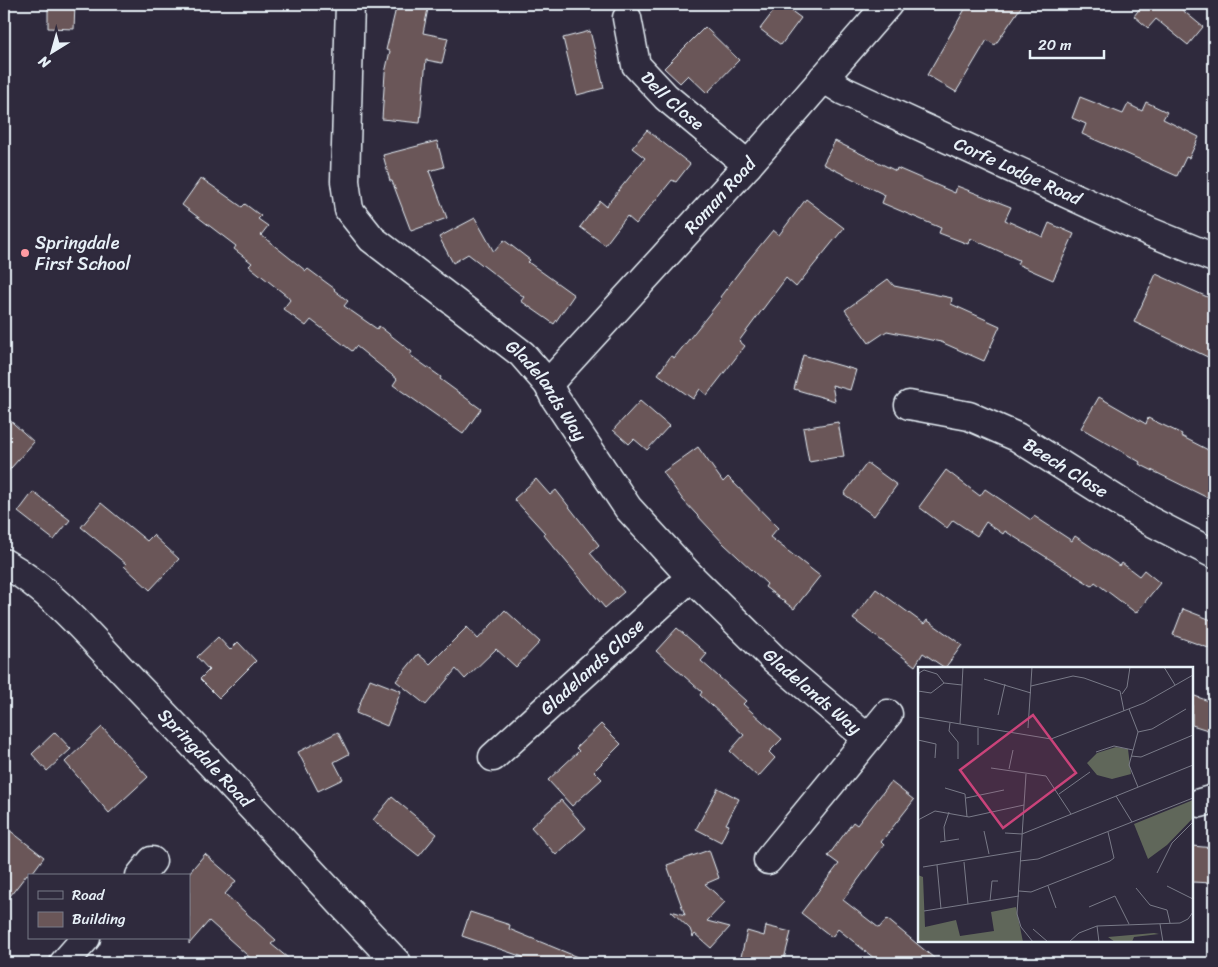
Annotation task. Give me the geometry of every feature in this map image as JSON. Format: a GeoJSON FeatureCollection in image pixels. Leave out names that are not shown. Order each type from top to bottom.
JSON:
{"type":"FeatureCollection","features":[{"type":"Feature","properties":{"kind":"street","name":"Gladelands Way"},"geometry":{"type":"LineString","coordinates":[[350,4],[345,181],[349,210],[372,239],[522,354],[548,384],[555,398],[628,508],[691,577],[775,660],[867,738]]}},
{"type":"Feature","properties":{"kind":"street","name":"Roman Road"},"geometry":{"type":"LineString","coordinates":[[548,384],[748,166],[888,4]]}},
{"type":"Feature","properties":{"kind":"street","name":"Dell Close"},"geometry":{"type":"LineString","coordinates":[[627,18],[636,65],[666,98],[748,166]]}},
{"type":"Feature","properties":{"kind":"street","name":"Corfe Lodge Road"},"geometry":{"type":"LineString","coordinates":[[823,78],[853,95],[1148,231],[1214,258]]}},
{"type":"Feature","properties":{"kind":"street","name":"Beech Close"},"geometry":{"type":"LineString","coordinates":[[909,404],[969,416],[1018,437],[1150,520],[1214,554]]}},
{"type":"Feature","properties":{"kind":"street","name":"Springdale Road"},"geometry":{"type":"LineString","coordinates":[[4,563],[40,588],[79,625],[211,763],[396,963]]}},
{"type":"Feature","properties":{"kind":"street","name":"Gladelands Close"},"geometry":{"type":"LineString","coordinates":[[493,757],[691,577]]}},
{"type":"Feature","properties":{"kind":"street","name":"Gladelands Way"},"geometry":{"type":"LineString","coordinates":[[768,860],[888,714]]}},
{"type":"Feature","properties":{"kind":"street"},"geometry":{"type":"LineString","coordinates":[[64,963],[84,940]]}},
{"type":"Feature","properties":{"kind":"building"},"geometry":{"type":"Polygon","coordinates":[[[48,4],[75,4],[74,29],[48,28],[48,4]]]}},
{"type":"Feature","properties":{"kind":"building"},"geometry":{"type":"Polygon","coordinates":[[[397,4],[429,4],[423,33],[448,38],[442,63],[426,60],[420,123],[382,119],[385,73],[390,51],[386,50],[397,4]]]}},
{"type":"Feature","properties":{"kind":"building"},"geometry":{"type":"Polygon","coordinates":[[[779,4],[782,4],[801,18],[781,45],[760,29],[779,4]]]}},
{"type":"Feature","properties":{"kind":"building"},"geometry":{"type":"Polygon","coordinates":[[[968,4],[1023,4],[995,45],[987,40],[956,92],[927,75],[968,4]]]}},
{"type":"Feature","properties":{"kind":"building"},"geometry":{"type":"Polygon","coordinates":[[[1137,4],[1175,4],[1203,27],[1188,45],[1156,19],[1148,28],[1134,16],[1141,7],[1137,4]]]}},
{"type":"Feature","properties":{"kind":"building"},"geometry":{"type":"Polygon","coordinates":[[[705,27],[739,60],[707,93],[688,75],[680,83],[664,68],[705,27]]]}},
{"type":"Feature","properties":{"kind":"building"},"geometry":{"type":"Polygon","coordinates":[[[590,31],[604,88],[577,95],[563,38],[590,31]]]}},
{"type":"Feature","properties":{"kind":"building"},"geometry":{"type":"Polygon","coordinates":[[[1080,97],[1123,114],[1128,104],[1142,111],[1146,102],[1167,112],[1163,119],[1199,137],[1189,158],[1186,157],[1177,176],[1082,134],[1086,124],[1072,118],[1080,97]]]}},
{"type":"Feature","properties":{"kind":"building"},"geometry":{"type":"Polygon","coordinates":[[[647,130],[690,164],[676,182],[672,180],[636,224],[627,216],[605,245],[580,227],[600,201],[606,206],[645,158],[632,148],[647,130]]]}},
{"type":"Feature","properties":{"kind":"building"},"geometry":{"type":"Polygon","coordinates":[[[437,141],[444,167],[429,171],[447,218],[411,231],[392,181],[390,181],[383,155],[437,141]]]}},
{"type":"Feature","properties":{"kind":"building"},"geometry":{"type":"Polygon","coordinates":[[[835,141],[896,171],[897,168],[955,193],[957,186],[1011,207],[1005,220],[1043,237],[1049,223],[1074,234],[1053,280],[1017,264],[1019,260],[970,238],[968,244],[939,233],[941,228],[882,203],[885,195],[823,164],[835,141]]]}},
{"type":"Feature","properties":{"kind":"building"},"geometry":{"type":"Polygon","coordinates":[[[201,178],[242,207],[245,204],[261,216],[258,219],[268,226],[261,235],[306,271],[308,269],[335,289],[348,301],[344,306],[377,329],[379,326],[412,352],[410,355],[481,409],[463,434],[393,385],[397,379],[356,346],[352,351],[311,320],[306,326],[283,309],[290,300],[287,296],[249,266],[252,263],[234,249],[236,246],[182,205],[201,178]]]}},
{"type":"Feature","properties":{"kind":"building"},"geometry":{"type":"Polygon","coordinates":[[[806,199],[844,228],[796,287],[786,278],[739,341],[745,346],[707,395],[700,389],[693,399],[658,374],[671,356],[674,358],[722,298],[720,297],[773,230],[779,235],[806,199]]]}},
{"type":"Feature","properties":{"kind":"building"},"geometry":{"type":"Polygon","coordinates":[[[475,218],[494,252],[504,240],[530,260],[528,262],[574,295],[554,324],[521,301],[524,297],[468,254],[453,263],[439,237],[475,218]]]}},
{"type":"Feature","properties":{"kind":"building"},"geometry":{"type":"Polygon","coordinates":[[[1156,274],[1214,300],[1214,360],[1134,322],[1156,274]]]}},
{"type":"Feature","properties":{"kind":"building"},"geometry":{"type":"Polygon","coordinates":[[[888,279],[894,286],[952,298],[951,304],[1000,326],[984,361],[941,342],[887,331],[869,343],[845,310],[888,279]]]}},
{"type":"Feature","properties":{"kind":"building"},"geometry":{"type":"Polygon","coordinates":[[[803,355],[856,370],[850,390],[832,385],[835,401],[794,389],[803,355]]]}},
{"type":"Feature","properties":{"kind":"building"},"geometry":{"type":"Polygon","coordinates":[[[1099,397],[1146,424],[1148,418],[1182,434],[1181,436],[1214,453],[1214,501],[1139,464],[1140,462],[1081,428],[1099,397]]]}},
{"type":"Feature","properties":{"kind":"building"},"geometry":{"type":"Polygon","coordinates":[[[640,401],[669,426],[647,450],[634,439],[629,444],[613,430],[640,401]]]}},
{"type":"Feature","properties":{"kind":"building"},"geometry":{"type":"Polygon","coordinates":[[[4,415],[34,442],[4,476],[4,415]]]}},
{"type":"Feature","properties":{"kind":"building"},"geometry":{"type":"Polygon","coordinates":[[[838,422],[844,456],[809,462],[803,428],[838,422]]]}},
{"type":"Feature","properties":{"kind":"building"},"geometry":{"type":"Polygon","coordinates":[[[698,447],[723,482],[728,477],[778,528],[770,537],[820,576],[794,609],[765,587],[767,584],[724,544],[683,500],[663,472],[698,447]]]}},
{"type":"Feature","properties":{"kind":"building"},"geometry":{"type":"Polygon","coordinates":[[[867,463],[897,485],[874,516],[844,494],[867,463]]]}},
{"type":"Feature","properties":{"kind":"building"},"geometry":{"type":"Polygon","coordinates":[[[946,470],[980,496],[985,489],[1031,520],[1034,516],[1072,541],[1075,536],[1120,566],[1122,563],[1139,576],[1144,570],[1160,583],[1136,613],[1095,582],[1092,586],[1005,531],[1003,534],[986,522],[977,536],[953,520],[947,528],[919,507],[946,470]]]}},
{"type":"Feature","properties":{"kind":"building"},"geometry":{"type":"Polygon","coordinates":[[[536,479],[550,495],[556,490],[599,545],[590,553],[624,592],[605,608],[543,534],[545,533],[514,499],[536,479]]]}},
{"type":"Feature","properties":{"kind":"building"},"geometry":{"type":"Polygon","coordinates":[[[33,492],[70,520],[54,540],[18,512],[33,492]]]}},
{"type":"Feature","properties":{"kind":"building"},"geometry":{"type":"Polygon","coordinates":[[[101,503],[147,541],[153,535],[179,559],[150,590],[124,566],[126,564],[81,527],[101,503]]]}},
{"type":"Feature","properties":{"kind":"building"},"geometry":{"type":"Polygon","coordinates":[[[876,589],[924,624],[927,620],[962,645],[946,667],[923,653],[915,666],[853,619],[876,589]]]}},
{"type":"Feature","properties":{"kind":"building"},"geometry":{"type":"Polygon","coordinates":[[[1183,609],[1214,621],[1214,650],[1173,635],[1183,609]]]}},
{"type":"Feature","properties":{"kind":"building"},"geometry":{"type":"Polygon","coordinates":[[[505,610],[540,642],[516,667],[496,649],[465,679],[456,669],[426,705],[396,681],[418,654],[430,664],[467,627],[478,639],[505,610]]]}},
{"type":"Feature","properties":{"kind":"building"},"geometry":{"type":"Polygon","coordinates":[[[677,628],[707,654],[701,661],[746,701],[743,704],[782,739],[769,752],[775,758],[758,777],[730,751],[744,735],[700,695],[702,692],[656,651],[677,628]]]}},
{"type":"Feature","properties":{"kind":"building"},"geometry":{"type":"Polygon","coordinates":[[[218,637],[230,650],[238,642],[256,661],[219,698],[200,679],[209,670],[197,657],[218,637]]]}},
{"type":"Feature","properties":{"kind":"building"},"geometry":{"type":"Polygon","coordinates":[[[370,679],[401,691],[387,726],[356,713],[370,679]]]}},
{"type":"Feature","properties":{"kind":"building"},"geometry":{"type":"Polygon","coordinates":[[[1193,695],[1214,703],[1214,732],[1193,725],[1193,695]]]}},
{"type":"Feature","properties":{"kind":"building"},"geometry":{"type":"Polygon","coordinates":[[[601,724],[621,744],[594,771],[602,779],[572,806],[548,780],[579,751],[576,748],[601,724]]]}},
{"type":"Feature","properties":{"kind":"building"},"geometry":{"type":"Polygon","coordinates":[[[102,727],[148,777],[109,813],[65,762],[102,727]]]}},
{"type":"Feature","properties":{"kind":"building"},"geometry":{"type":"Polygon","coordinates":[[[55,732],[71,749],[47,771],[32,754],[55,732]]]}},
{"type":"Feature","properties":{"kind":"building"},"geometry":{"type":"Polygon","coordinates":[[[338,732],[349,754],[334,762],[343,779],[318,791],[298,752],[338,732]]]}},
{"type":"Feature","properties":{"kind":"building"},"geometry":{"type":"Polygon","coordinates":[[[891,782],[914,800],[881,842],[884,845],[843,900],[879,928],[887,919],[940,963],[880,963],[838,929],[832,937],[801,913],[839,864],[828,856],[853,822],[857,825],[891,782]]]}},
{"type":"Feature","properties":{"kind":"building"},"geometry":{"type":"Polygon","coordinates":[[[718,788],[739,799],[726,824],[729,825],[721,842],[696,829],[718,788]]]}},
{"type":"Feature","properties":{"kind":"building"},"geometry":{"type":"Polygon","coordinates":[[[392,797],[437,834],[419,856],[373,820],[392,797]]]}},
{"type":"Feature","properties":{"kind":"building"},"geometry":{"type":"Polygon","coordinates":[[[561,800],[586,828],[556,855],[531,827],[561,800]]]}},
{"type":"Feature","properties":{"kind":"building"},"geometry":{"type":"Polygon","coordinates":[[[4,826],[44,857],[31,874],[27,874],[4,904],[4,826]]]}},
{"type":"Feature","properties":{"kind":"building"},"geometry":{"type":"Polygon","coordinates":[[[1193,846],[1214,848],[1213,883],[1193,882],[1193,846]]]}},
{"type":"Feature","properties":{"kind":"building"},"geometry":{"type":"Polygon","coordinates":[[[709,850],[719,878],[705,884],[725,902],[707,921],[730,927],[711,948],[695,934],[693,937],[690,929],[671,911],[685,915],[667,865],[709,850]]]}},
{"type":"Feature","properties":{"kind":"building"},"geometry":{"type":"Polygon","coordinates":[[[205,854],[236,881],[225,894],[276,940],[271,944],[294,963],[256,963],[209,921],[189,944],[189,873],[205,854]]]}},
{"type":"Feature","properties":{"kind":"building"},"geometry":{"type":"Polygon","coordinates":[[[470,912],[510,925],[509,929],[592,963],[521,963],[523,957],[462,936],[470,912]]]}},
{"type":"Feature","properties":{"kind":"building"},"geometry":{"type":"Polygon","coordinates":[[[766,926],[791,932],[783,963],[740,961],[747,931],[764,936],[766,926]]]}},
{"type":"Feature","properties":{"kind":"place","name":"Springdale First School"},"geometry":{"type":"Point","coordinates":[25,253]}}]}
